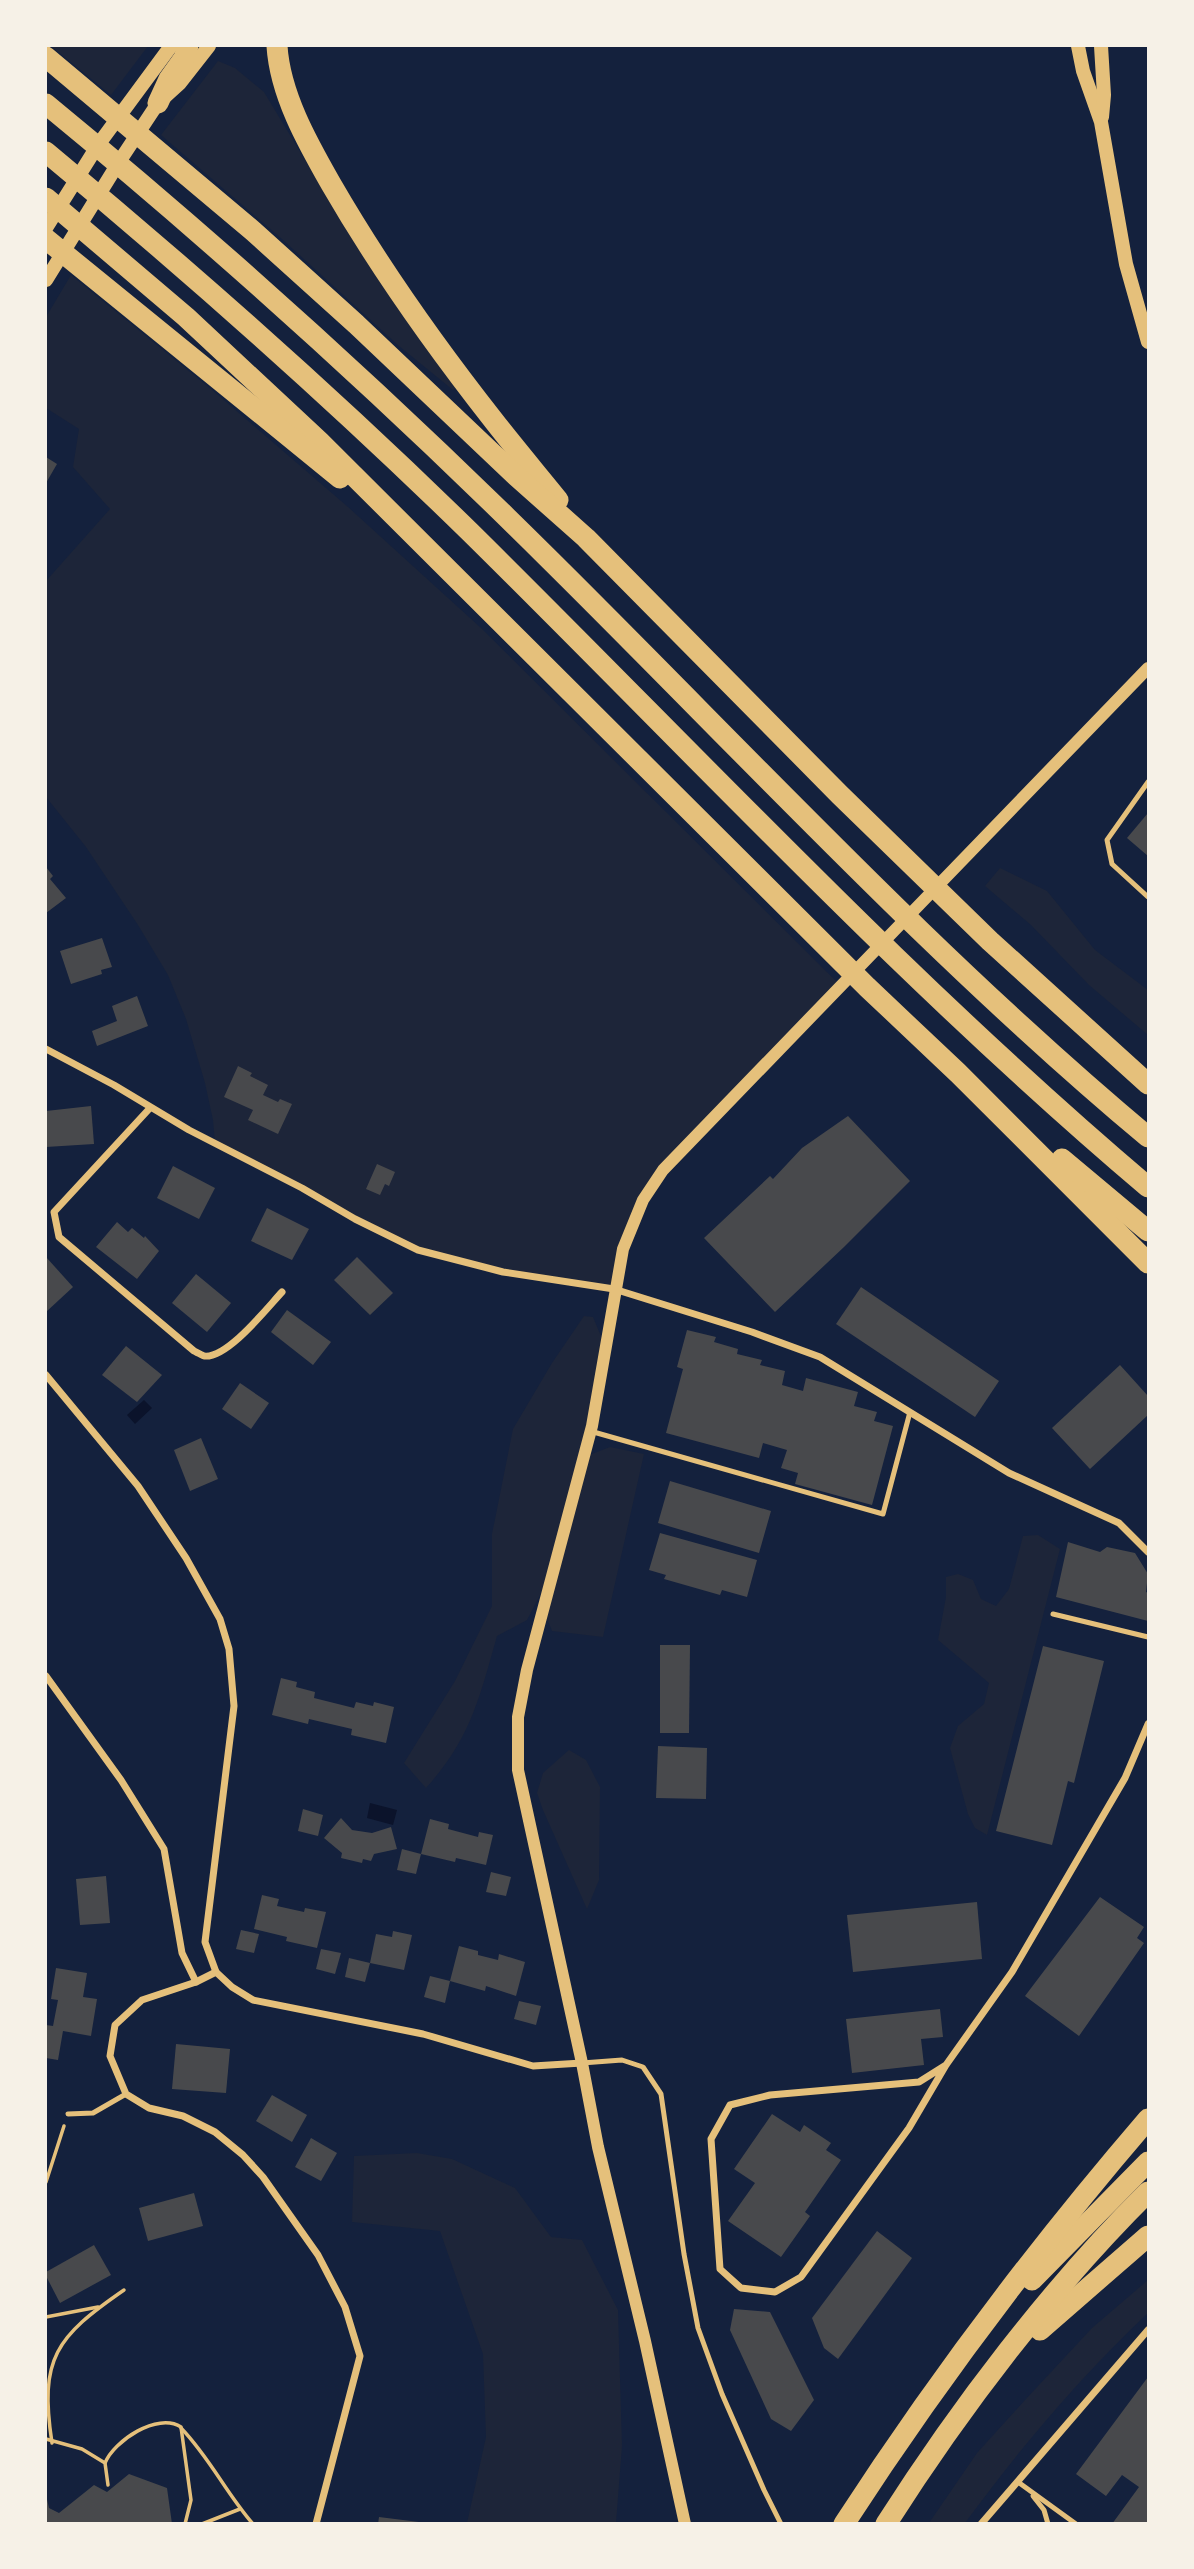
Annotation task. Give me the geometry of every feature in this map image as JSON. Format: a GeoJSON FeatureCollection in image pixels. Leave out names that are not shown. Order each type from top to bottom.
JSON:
{"type":"FeatureCollection","features":[{"type":"Feature","properties":{"kind":"highway"},"geometry":{"type":"LineString","coordinates":[[159,103],[188,46]]}},
{"type":"Feature","properties":{"kind":"highway"},"geometry":{"type":"LineString","coordinates":[[277,46],[282,76],[294,111],[319,163],[354,222],[400,293],[464,382],[586,538]]}},
{"type":"Feature","properties":{"kind":"highway"},"geometry":{"type":"LineString","coordinates":[[46,57],[302,275],[426,389],[513,474],[586,538],[947,900],[1072,1017],[1149,1084]]}},
{"type":"Feature","properties":{"kind":"highway"},"geometry":{"type":"LineString","coordinates":[[46,104],[201,233],[437,448],[898,908],[1059,1059],[1149,1137]]}},
{"type":"Feature","properties":{"kind":"highway"},"geometry":{"type":"LineString","coordinates":[[46,152],[207,289],[411,475],[873,936],[1018,1072],[1149,1186]]}},
{"type":"Feature","properties":{"kind":"highway"},"geometry":{"type":"LineString","coordinates":[[46,198],[186,317],[320,442],[867,987],[958,1073],[1149,1263]]}},
{"type":"Feature","properties":{"kind":"highway"},"geometry":{"type":"LineString","coordinates":[[46,239],[441,563]]}},
{"type":"Feature","properties":{"kind":"highway"},"geometry":{"type":"LineString","coordinates":[[958,1073],[1149,1231]]}},
{"type":"Feature","properties":{"kind":"highway"},"geometry":{"type":"LineString","coordinates":[[844,2524],[898,2441],[971,2340],[1149,2119]]}},
{"type":"Feature","properties":{"kind":"highway"},"geometry":{"type":"LineString","coordinates":[[971,2340],[1149,2162]]}},
{"type":"Feature","properties":{"kind":"highway"},"geometry":{"type":"LineString","coordinates":[[886,2524],[947,2433],[986,2382],[1074,2271],[1149,2192]]}},
{"type":"Feature","properties":{"kind":"highway"},"geometry":{"type":"LineString","coordinates":[[986,2382],[1053,2318],[1149,2236]]}},
{"type":"Feature","properties":{"kind":"main road"},"geometry":{"type":"LineString","coordinates":[[46,228],[138,87],[171,46]]}},
{"type":"Feature","properties":{"kind":"main road"},"geometry":{"type":"LineString","coordinates":[[46,280],[118,162],[159,103],[180,83],[209,46]]}},
{"type":"Feature","properties":{"kind":"main road"},"geometry":{"type":"LineString","coordinates":[[1078,46],[1083,71],[1101,122],[1126,264],[1149,342]]}},
{"type":"Feature","properties":{"kind":"main road"},"geometry":{"type":"LineString","coordinates":[[1101,46],[1104,95],[1101,122]]}},
{"type":"Feature","properties":{"kind":"street"},"geometry":{"type":"LineString","coordinates":[[685,2524],[645,2341],[598,2147],[518,1770],[518,1717],[527,1670],[590,1431],[614,1289],[628,1237],[643,1200],[663,1170],[1149,668]]}},
{"type":"Feature","properties":{"kind":"street"},"geometry":{"type":"LineString","coordinates":[[46,1049],[355,1219],[418,1250],[493,1270],[614,1289],[752,1332],[820,1357],[1009,1473],[1119,1522],[1149,1552]]}},
{"type":"Feature","properties":{"kind":"street"},"geometry":{"type":"LineString","coordinates":[[150,1108],[54,1212],[59,1237],[194,1351],[206,1356],[232,1344],[282,1292]]}},
{"type":"Feature","properties":{"kind":"street"},"geometry":{"type":"LineString","coordinates":[[46,1374],[138,1486],[186,1558],[215,1609],[229,1649],[234,1706],[205,1942],[216,1972],[232,1987],[253,2000],[273,2005],[423,2034],[533,2066],[582,2063]]}},
{"type":"Feature","properties":{"kind":"street"},"geometry":{"type":"LineString","coordinates":[[46,1676],[121,1780],[164,1849],[182,1953],[196,1982]]}},
{"type":"Feature","properties":{"kind":"street"},"geometry":{"type":"LineString","coordinates":[[946,2065],[919,2082],[770,2095],[730,2105],[711,2139],[720,2269],[741,2288],[775,2292],[802,2277],[909,2128],[946,2065],[1012,1972],[1125,1778],[1149,1724]]}},
{"type":"Feature","properties":{"kind":"street"},"geometry":{"type":"LineString","coordinates":[[216,1972],[196,1982],[142,2000],[115,2025],[110,2056],[126,2094],[149,2108],[183,2116],[215,2133],[250,2162],[318,2255],[345,2306],[360,2356],[316,2524]]}},
{"type":"Feature","properties":{"kind":"street"},"geometry":{"type":"LineString","coordinates":[[981,2524],[1149,2330]]}},
{"type":"Feature","properties":{"kind":"lane"},"geometry":{"type":"LineString","coordinates":[[1149,782],[1107,840],[1112,864],[1149,897]]}},
{"type":"Feature","properties":{"kind":"lane"},"geometry":{"type":"LineString","coordinates":[[590,1431],[883,1514],[910,1412]]}},
{"type":"Feature","properties":{"kind":"lane"},"geometry":{"type":"LineString","coordinates":[[1053,1614],[1149,1637]]}},
{"type":"Feature","properties":{"kind":"lane"},"geometry":{"type":"LineString","coordinates":[[582,2063],[622,2060],[643,2067],[661,2094],[684,2254],[698,2328],[727,2406],[781,2524]]}},
{"type":"Feature","properties":{"kind":"lane"},"geometry":{"type":"LineString","coordinates":[[68,2114],[93,2113],[126,2094]]}},
{"type":"Feature","properties":{"kind":"lane"},"geometry":{"type":"LineString","coordinates":[[1018,2482],[1044,2510],[1048,2524]]}},
{"type":"Feature","properties":{"kind":"lane"},"geometry":{"type":"LineString","coordinates":[[1018,2482],[1076,2524]]}},
{"type":"Feature","properties":{"kind":"path"},"geometry":{"type":"LineString","coordinates":[[46,2182],[68,2114]]}},
{"type":"Feature","properties":{"kind":"path"},"geometry":{"type":"LineString","coordinates":[[52,2443],[48,2384],[52,2363],[75,2326],[124,2290]]}},
{"type":"Feature","properties":{"kind":"path"},"geometry":{"type":"LineString","coordinates":[[46,2317],[100,2306]]}},
{"type":"Feature","properties":{"kind":"path"},"geometry":{"type":"LineString","coordinates":[[108,2485],[105,2463],[110,2452],[130,2435],[166,2422],[181,2427],[205,2453],[240,2509],[253,2524]]}},
{"type":"Feature","properties":{"kind":"path"},"geometry":{"type":"LineString","coordinates":[[181,2427],[191,2500],[185,2524]]}},
{"type":"Feature","properties":{"kind":"path"},"geometry":{"type":"LineString","coordinates":[[46,2439],[52,2443],[82,2449],[105,2463]]}},
{"type":"Feature","properties":{"kind":"path"},"geometry":{"type":"LineString","coordinates":[[202,2524],[240,2509]]}},
{"type":"Feature","properties":{"kind":"shaded area"},"geometry":{"type":"Polygon","coordinates":[[[51,46],[148,46],[111,95],[51,46]]]}},
{"type":"Feature","properties":{"kind":"shaded area"},"geometry":{"type":"Polygon","coordinates":[[[218,61],[235,68],[264,92],[343,223],[458,386],[453,390],[399,346],[282,239],[161,135],[218,61]]]}},
{"type":"Feature","properties":{"kind":"shaded area"},"geometry":{"type":"Polygon","coordinates":[[[71,275],[211,389],[348,507],[481,628],[842,987],[643,1200],[614,1289],[503,1272],[418,1250],[215,1143],[205,1083],[186,1019],[168,975],[86,847],[46,797],[46,581],[110,509],[73,467],[79,429],[46,408],[46,317],[71,275]]]}},
{"type":"Feature","properties":{"kind":"shaded area"},"geometry":{"type":"Polygon","coordinates":[[[1000,868],[1047,891],[1095,950],[1148,990],[1148,1035],[1089,985],[1031,925],[985,886],[1000,868]]]}},
{"type":"Feature","properties":{"kind":"shaded area"},"geometry":{"type":"Polygon","coordinates":[[[584,1316],[593,1317],[605,1346],[584,1457],[610,1447],[644,1454],[603,1637],[552,1631],[543,1608],[551,1574],[527,1620],[497,1636],[472,1717],[454,1752],[426,1788],[404,1763],[455,1681],[492,1606],[492,1534],[513,1429],[584,1316]]]}},
{"type":"Feature","properties":{"kind":"shaded area"},"geometry":{"type":"Polygon","coordinates":[[[144,1400],[152,1408],[135,1424],[127,1415],[144,1400]]]}},
{"type":"Feature","properties":{"kind":"shaded area"},"geometry":{"type":"Polygon","coordinates":[[[1038,1535],[1060,1549],[987,1835],[975,1828],[968,1814],[950,1748],[958,1726],[984,1704],[989,1683],[938,1640],[946,1597],[946,1577],[958,1574],[973,1580],[981,1599],[996,1606],[1009,1589],[1023,1536],[1038,1535]]]}},
{"type":"Feature","properties":{"kind":"shaded area"},"geometry":{"type":"Polygon","coordinates":[[[569,1750],[586,1760],[600,1787],[599,1880],[587,1909],[537,1793],[543,1773],[569,1750]]]}},
{"type":"Feature","properties":{"kind":"shaded area"},"geometry":{"type":"Polygon","coordinates":[[[370,1803],[397,1810],[393,1825],[367,1818],[370,1803]]]}},
{"type":"Feature","properties":{"kind":"shaded area"},"geometry":{"type":"Polygon","coordinates":[[[417,2153],[452,2159],[515,2188],[551,2237],[582,2240],[618,2310],[622,2446],[616,2523],[467,2523],[486,2437],[483,2354],[440,2231],[352,2222],[354,2156],[417,2153]]]}},
{"type":"Feature","properties":{"kind":"shaded area"},"geometry":{"type":"Polygon","coordinates":[[[1148,2280],[1148,2313],[1052,2414],[1007,2467],[965,2523],[929,2523],[977,2453],[1092,2328],[1148,2280]]]}},
{"type":"Feature","properties":{"kind":"building"},"geometry":{"type":"Polygon","coordinates":[[[46,457],[57,464],[46,483],[46,457]]]}},
{"type":"Feature","properties":{"kind":"building"},"geometry":{"type":"Polygon","coordinates":[[[1148,813],[1148,856],[1127,838],[1148,813]]]}},
{"type":"Feature","properties":{"kind":"building"},"geometry":{"type":"Polygon","coordinates":[[[46,867],[53,876],[50,879],[66,898],[46,913],[46,867]]]}},
{"type":"Feature","properties":{"kind":"building"},"geometry":{"type":"Polygon","coordinates":[[[102,938],[112,967],[101,970],[102,974],[71,984],[60,951],[102,938]]]}},
{"type":"Feature","properties":{"kind":"building"},"geometry":{"type":"Polygon","coordinates":[[[137,996],[148,1026],[97,1046],[92,1031],[117,1021],[112,1006],[137,996]]]}},
{"type":"Feature","properties":{"kind":"building"},"geometry":{"type":"Polygon","coordinates":[[[238,1066],[268,1085],[263,1095],[278,1102],[280,1099],[292,1104],[278,1134],[248,1120],[253,1110],[224,1097],[238,1066]]]}},
{"type":"Feature","properties":{"kind":"building"},"geometry":{"type":"Polygon","coordinates":[[[91,1106],[94,1144],[46,1147],[46,1111],[91,1106]]]}},
{"type":"Feature","properties":{"kind":"building"},"geometry":{"type":"Polygon","coordinates":[[[848,1116],[910,1181],[775,1312],[704,1238],[770,1176],[773,1179],[802,1148],[848,1116]]]}},
{"type":"Feature","properties":{"kind":"building"},"geometry":{"type":"Polygon","coordinates":[[[377,1164],[395,1172],[389,1186],[385,1184],[380,1195],[366,1189],[377,1164]]]}},
{"type":"Feature","properties":{"kind":"building"},"geometry":{"type":"Polygon","coordinates":[[[173,1166],[215,1188],[199,1219],[157,1198],[173,1166]]]}},
{"type":"Feature","properties":{"kind":"building"},"geometry":{"type":"Polygon","coordinates":[[[267,1208],[309,1229],[292,1260],[251,1241],[267,1208]]]}},
{"type":"Feature","properties":{"kind":"building"},"geometry":{"type":"Polygon","coordinates":[[[117,1222],[128,1232],[132,1228],[144,1238],[145,1236],[159,1251],[137,1279],[96,1247],[117,1222]]]}},
{"type":"Feature","properties":{"kind":"building"},"geometry":{"type":"Polygon","coordinates":[[[46,1257],[73,1287],[46,1312],[46,1257]]]}},
{"type":"Feature","properties":{"kind":"building"},"geometry":{"type":"Polygon","coordinates":[[[357,1257],[393,1293],[370,1315],[334,1280],[357,1257]]]}},
{"type":"Feature","properties":{"kind":"building"},"geometry":{"type":"Polygon","coordinates":[[[196,1274],[231,1303],[207,1332],[172,1303],[196,1274]]]}},
{"type":"Feature","properties":{"kind":"building"},"geometry":{"type":"Polygon","coordinates":[[[861,1287],[999,1381],[975,1417],[836,1324],[861,1287]]]}},
{"type":"Feature","properties":{"kind":"building"},"geometry":{"type":"Polygon","coordinates":[[[287,1310],[331,1342],[313,1365],[271,1332],[287,1310]]]}},
{"type":"Feature","properties":{"kind":"building"},"geometry":{"type":"Polygon","coordinates":[[[687,1330],[716,1337],[714,1342],[738,1349],[737,1354],[762,1360],[760,1365],[785,1371],[782,1385],[803,1391],[806,1378],[858,1392],[854,1406],[877,1412],[874,1421],[893,1426],[872,1505],[795,1484],[798,1473],[781,1468],[787,1450],[763,1443],[759,1458],[666,1433],[683,1369],[677,1367],[687,1330]]]}},
{"type":"Feature","properties":{"kind":"building"},"geometry":{"type":"Polygon","coordinates":[[[126,1346],[162,1375],[137,1402],[102,1375],[126,1346]]]}},
{"type":"Feature","properties":{"kind":"building"},"geometry":{"type":"Polygon","coordinates":[[[1120,1365],[1148,1396],[1148,1415],[1090,1469],[1052,1428],[1120,1365]]]}},
{"type":"Feature","properties":{"kind":"building"},"geometry":{"type":"Polygon","coordinates":[[[240,1383],[269,1403],[251,1429],[222,1409],[240,1383]]]}},
{"type":"Feature","properties":{"kind":"building"},"geometry":{"type":"Polygon","coordinates":[[[201,1438],[218,1479],[190,1491],[174,1450],[201,1438]]]}},
{"type":"Feature","properties":{"kind":"building"},"geometry":{"type":"Polygon","coordinates":[[[670,1481],[771,1511],[759,1553],[658,1523],[670,1481]]]}},
{"type":"Feature","properties":{"kind":"building"},"geometry":{"type":"Polygon","coordinates":[[[660,1533],[757,1560],[747,1597],[722,1590],[720,1595],[664,1579],[666,1575],[649,1570],[660,1533]]]}},
{"type":"Feature","properties":{"kind":"building"},"geometry":{"type":"Polygon","coordinates":[[[1068,1542],[1100,1552],[1107,1547],[1135,1553],[1148,1574],[1148,1621],[1056,1597],[1068,1542]]]}},
{"type":"Feature","properties":{"kind":"building"},"geometry":{"type":"Polygon","coordinates":[[[660,1645],[690,1645],[689,1733],[660,1733],[660,1645]]]}},
{"type":"Feature","properties":{"kind":"building"},"geometry":{"type":"Polygon","coordinates":[[[1043,1646],[1104,1661],[1074,1783],[1068,1781],[1052,1845],[996,1831],[1043,1646]]]}},
{"type":"Feature","properties":{"kind":"building"},"geometry":{"type":"Polygon","coordinates":[[[281,1678],[297,1682],[296,1687],[315,1692],[314,1698],[354,1708],[356,1702],[373,1706],[374,1702],[394,1707],[386,1743],[351,1735],[352,1729],[309,1719],[308,1724],[272,1715],[281,1678]]]}},
{"type":"Feature","properties":{"kind":"building"},"geometry":{"type":"Polygon","coordinates":[[[658,1746],[707,1748],[706,1799],[656,1798],[658,1746]]]}},
{"type":"Feature","properties":{"kind":"building"},"geometry":{"type":"Polygon","coordinates":[[[303,1809],[323,1815],[318,1836],[298,1831],[303,1809]]]}},
{"type":"Feature","properties":{"kind":"building"},"geometry":{"type":"Polygon","coordinates":[[[341,1818],[352,1830],[372,1833],[391,1827],[397,1849],[374,1854],[371,1861],[363,1859],[362,1863],[341,1858],[342,1853],[324,1838],[341,1818]]]}},
{"type":"Feature","properties":{"kind":"building"},"geometry":{"type":"Polygon","coordinates":[[[430,1819],[449,1824],[448,1829],[478,1837],[479,1832],[493,1835],[486,1865],[456,1858],[455,1862],[421,1854],[430,1819]]]}},
{"type":"Feature","properties":{"kind":"building"},"geometry":{"type":"Polygon","coordinates":[[[402,1849],[421,1854],[416,1874],[397,1870],[402,1849]]]}},
{"type":"Feature","properties":{"kind":"building"},"geometry":{"type":"Polygon","coordinates":[[[491,1872],[511,1877],[506,1896],[486,1892],[491,1872]]]}},
{"type":"Feature","properties":{"kind":"building"},"geometry":{"type":"Polygon","coordinates":[[[106,1876],[110,1923],[80,1925],[76,1879],[106,1876]]]}},
{"type":"Feature","properties":{"kind":"building"},"geometry":{"type":"Polygon","coordinates":[[[262,1895],[279,1899],[277,1906],[304,1912],[305,1908],[326,1912],[317,1948],[286,1941],[287,1937],[254,1929],[262,1895]]]}},
{"type":"Feature","properties":{"kind":"building"},"geometry":{"type":"Polygon","coordinates":[[[1100,1897],[1144,1927],[1137,1938],[1144,1943],[1079,2036],[1025,1996],[1100,1897]]]}},
{"type":"Feature","properties":{"kind":"building"},"geometry":{"type":"Polygon","coordinates":[[[977,1902],[982,1959],[853,1972],[847,1915],[977,1902]]]}},
{"type":"Feature","properties":{"kind":"building"},"geometry":{"type":"Polygon","coordinates":[[[241,1930],[259,1934],[254,1953],[236,1949],[241,1930]]]}},
{"type":"Feature","properties":{"kind":"building"},"geometry":{"type":"Polygon","coordinates":[[[393,1931],[412,1935],[404,1970],[370,1963],[376,1934],[392,1937],[393,1931]]]}},
{"type":"Feature","properties":{"kind":"building"},"geometry":{"type":"Polygon","coordinates":[[[459,1946],[498,1960],[499,1954],[525,1962],[516,1996],[486,1986],[485,1991],[450,1981],[459,1946]]]}},
{"type":"Feature","properties":{"kind":"building"},"geometry":{"type":"Polygon","coordinates":[[[321,1949],[341,1953],[335,1974],[316,1969],[321,1949]]]}},
{"type":"Feature","properties":{"kind":"building"},"geometry":{"type":"Polygon","coordinates":[[[349,1958],[370,1963],[365,1982],[345,1977],[349,1958]]]}},
{"type":"Feature","properties":{"kind":"building"},"geometry":{"type":"Polygon","coordinates":[[[56,1968],[87,1973],[83,1997],[97,1999],[91,2036],[63,2031],[58,2060],[46,2058],[46,2025],[53,2026],[58,2000],[51,1999],[56,1968]]]}},
{"type":"Feature","properties":{"kind":"building"},"geometry":{"type":"Polygon","coordinates":[[[430,1976],[450,1981],[445,2003],[424,1997],[430,1976]]]}},
{"type":"Feature","properties":{"kind":"building"},"geometry":{"type":"Polygon","coordinates":[[[519,2001],[541,2006],[536,2025],[514,2019],[519,2001]]]}},
{"type":"Feature","properties":{"kind":"building"},"geometry":{"type":"Polygon","coordinates":[[[940,2009],[943,2037],[921,2039],[924,2065],[852,2073],[846,2019],[940,2009]]]}},
{"type":"Feature","properties":{"kind":"building"},"geometry":{"type":"Polygon","coordinates":[[[176,2044],[230,2049],[226,2093],[172,2089],[176,2044]]]}},
{"type":"Feature","properties":{"kind":"building"},"geometry":{"type":"Polygon","coordinates":[[[272,2095],[307,2115],[292,2142],[256,2121],[272,2095]]]}},
{"type":"Feature","properties":{"kind":"building"},"geometry":{"type":"Polygon","coordinates":[[[772,2114],[800,2132],[804,2125],[831,2143],[826,2150],[841,2160],[805,2212],[810,2216],[781,2257],[728,2221],[755,2183],[734,2169],[772,2114]]]}},
{"type":"Feature","properties":{"kind":"building"},"geometry":{"type":"Polygon","coordinates":[[[311,2138],[337,2153],[321,2181],[295,2167],[311,2138]]]}},
{"type":"Feature","properties":{"kind":"building"},"geometry":{"type":"Polygon","coordinates":[[[194,2193],[203,2226],[148,2241],[139,2208],[194,2193]]]}},
{"type":"Feature","properties":{"kind":"building"},"geometry":{"type":"Polygon","coordinates":[[[877,2231],[912,2258],[838,2359],[824,2348],[812,2318],[877,2231]]]}},
{"type":"Feature","properties":{"kind":"building"},"geometry":{"type":"Polygon","coordinates":[[[94,2245],[111,2275],[60,2303],[46,2272],[94,2245]]]}},
{"type":"Feature","properties":{"kind":"building"},"geometry":{"type":"Polygon","coordinates":[[[734,2309],[770,2312],[814,2400],[791,2431],[771,2419],[730,2330],[734,2309]]]}},
{"type":"Feature","properties":{"kind":"building"},"geometry":{"type":"Polygon","coordinates":[[[1148,2377],[1148,2524],[1112,2524],[1139,2487],[1122,2475],[1106,2496],[1076,2474],[1148,2377]]]}},
{"type":"Feature","properties":{"kind":"building"},"geometry":{"type":"Polygon","coordinates":[[[129,2474],[167,2488],[172,2524],[46,2524],[46,2495],[49,2508],[59,2513],[94,2485],[107,2492],[129,2474]]]}},
{"type":"Feature","properties":{"kind":"building"},"geometry":{"type":"Polygon","coordinates":[[[379,2517],[419,2522],[419,2524],[378,2524],[379,2517]]]}}]}
